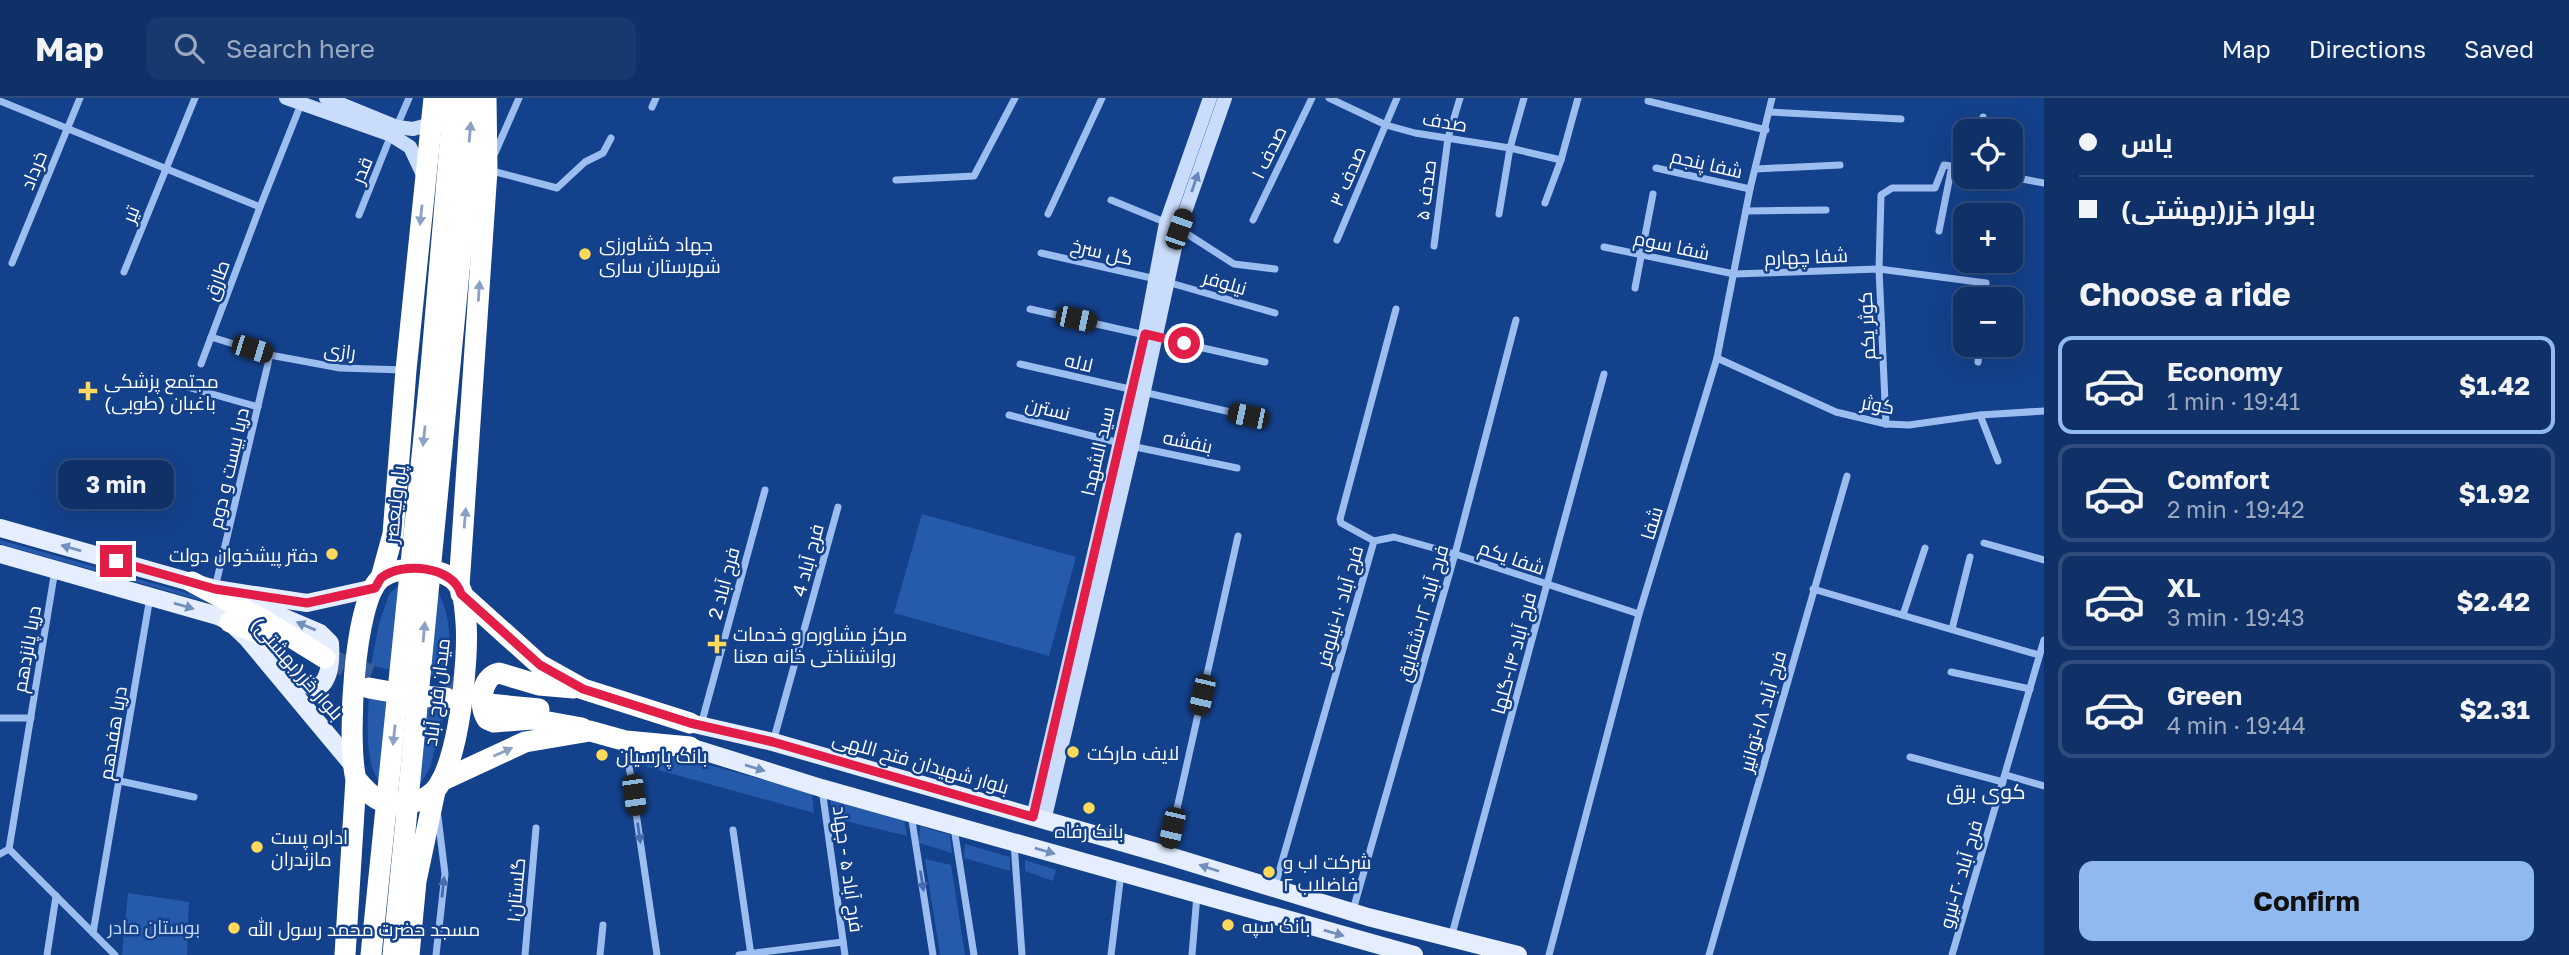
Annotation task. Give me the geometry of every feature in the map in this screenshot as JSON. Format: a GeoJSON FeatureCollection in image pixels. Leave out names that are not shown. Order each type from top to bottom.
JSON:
{"type":"FeatureCollection","features":[{"type":"Feature","properties":{"kind":"highway"},"geometry":{"type":"LineString","coordinates":[[345,955],[354,771],[352,692],[361,633],[393,534],[406,370],[434,98]]}},
{"type":"Feature","properties":{"kind":"highway","name":"پل ولیعصر"},"geometry":{"type":"LineString","coordinates":[[440,369],[454,98]]}},
{"type":"Feature","properties":{"kind":"highway","name":"پل ولیعصر"},"geometry":{"type":"LineString","coordinates":[[388,951],[440,369],[473,98]]}},
{"type":"Feature","properties":{"kind":"highway","name":"میدان فرح آباد"},"geometry":{"type":"LineString","coordinates":[[388,951],[416,881],[438,786],[452,752],[466,666],[467,628],[460,590],[487,170],[486,98]]}},
{"type":"Feature","properties":{"kind":"highway"},"geometry":{"type":"LineString","coordinates":[[398,472],[407,488],[422,497],[440,499],[456,492],[468,479]]}},
{"type":"Feature","properties":{"kind":"highway"},"geometry":{"type":"LineString","coordinates":[[378,583],[401,570],[425,568],[444,574],[460,590]]}},
{"type":"Feature","properties":{"kind":"highway"},"geometry":{"type":"LineString","coordinates":[[191,582],[262,619],[324,664],[230,622]]}},
{"type":"Feature","properties":{"kind":"highway","name":"بلوار شهیدان فتح اللهی"},"geometry":{"type":"LineString","coordinates":[[460,590],[540,665],[583,689],[695,724]]}},
{"type":"Feature","properties":{"kind":"highway"},"geometry":{"type":"LineString","coordinates":[[583,689],[539,685],[499,673],[492,674],[485,683],[482,708],[487,719],[494,722],[532,719],[568,724],[626,741],[690,747]]}},
{"type":"Feature","properties":{"kind":"highway"},"geometry":{"type":"LineString","coordinates":[[370,681],[408,695],[447,692]]}},
{"type":"Feature","properties":{"kind":"highway"},"geometry":{"type":"LineString","coordinates":[[690,747],[590,718],[489,697],[553,698],[695,724]]}},
{"type":"Feature","properties":{"kind":"highway"},"geometry":{"type":"LineString","coordinates":[[354,771],[379,802],[396,805],[416,803],[438,786],[525,742],[590,731]]}},
{"type":"Feature","properties":{"kind":"highway"},"geometry":{"type":"LineString","coordinates":[[353,955],[362,876],[372,859],[383,855],[404,858],[414,871],[416,881]]}},
{"type":"Feature","properties":{"kind":"main road","name":"بلوار خزر(بهشتی)"},"geometry":{"type":"LineString","coordinates":[[0,528],[215,589],[307,603],[378,583]]}},
{"type":"Feature","properties":{"kind":"main road","name":"بلوار خزر(بهشتی)"},"geometry":{"type":"LineString","coordinates":[[0,554],[150,596],[230,622],[247,638],[354,771]]}},
{"type":"Feature","properties":{"kind":"main road"},"geometry":{"type":"LineString","coordinates":[[245,593],[278,615],[320,632],[328,639],[330,649],[327,679],[323,685],[316,688],[306,684],[247,638]]}},
{"type":"Feature","properties":{"kind":"main road","name":"بلوار شهیدان فتح اللهی"},"geometry":{"type":"LineString","coordinates":[[695,724],[773,742],[1166,855],[1273,890],[1518,955]]}},
{"type":"Feature","properties":{"kind":"main road"},"geometry":{"type":"LineString","coordinates":[[690,747],[821,788],[1414,955]]}},
{"type":"Feature","properties":{"kind":"street","name":"خرداد"},"geometry":{"type":"LineString","coordinates":[[12,262],[80,98]]}},
{"type":"Feature","properties":{"kind":"street","name":"تیر"},"geometry":{"type":"LineString","coordinates":[[124,272],[195,98]]}},
{"type":"Feature","properties":{"kind":"street"},"geometry":{"type":"LineString","coordinates":[[286,98],[394,131],[431,124]]}},
{"type":"Feature","properties":{"kind":"street"},"geometry":{"type":"LineString","coordinates":[[326,98],[394,131],[410,147],[425,178]]}},
{"type":"Feature","properties":{"kind":"street","name":"قدر"},"geometry":{"type":"LineString","coordinates":[[359,215],[409,98]]}},
{"type":"Feature","properties":{"kind":"street"},"geometry":{"type":"LineString","coordinates":[[519,98],[487,170],[558,188],[585,162],[603,153],[611,138]]}},
{"type":"Feature","properties":{"kind":"street"},"geometry":{"type":"LineString","coordinates":[[652,107],[656,98]]}},
{"type":"Feature","properties":{"kind":"street"},"geometry":{"type":"LineString","coordinates":[[896,180],[974,176],[1015,98]]}},
{"type":"Feature","properties":{"kind":"street"},"geometry":{"type":"LineString","coordinates":[[1048,214],[1102,98]]}},
{"type":"Feature","properties":{"kind":"street","name":"سید الشهدا"},"geometry":{"type":"LineString","coordinates":[[1039,819],[1151,335],[1173,226],[1210,98]]}},
{"type":"Feature","properties":{"kind":"street","name":"سید الشهدا"},"geometry":{"type":"LineString","coordinates":[[1173,226],[1225,98]]}},
{"type":"Feature","properties":{"kind":"street","name":"صدف ۱"},"geometry":{"type":"LineString","coordinates":[[1253,220],[1312,98]]}},
{"type":"Feature","properties":{"kind":"street","name":"صدف"},"geometry":{"type":"LineString","coordinates":[[1329,98],[1339,100],[1386,125],[1561,160]]}},
{"type":"Feature","properties":{"kind":"street","name":"صدف ۳"},"geometry":{"type":"LineString","coordinates":[[1337,240],[1397,98]]}},
{"type":"Feature","properties":{"kind":"street","name":"صدف ۵"},"geometry":{"type":"LineString","coordinates":[[1434,246],[1448,138],[1460,98]]}},
{"type":"Feature","properties":{"kind":"street"},"geometry":{"type":"LineString","coordinates":[[1499,214],[1510,148],[1524,98]]}},
{"type":"Feature","properties":{"kind":"street"},"geometry":{"type":"LineString","coordinates":[[1545,203],[1561,160],[1578,98]]}},
{"type":"Feature","properties":{"kind":"street","name":"شفا"},"geometry":{"type":"LineString","coordinates":[[1549,955],[1639,614],[1717,358],[1750,190],[1772,98]]}},
{"type":"Feature","properties":{"kind":"street"},"geometry":{"type":"LineString","coordinates":[[0,100],[260,207]]}},
{"type":"Feature","properties":{"kind":"street","name":"طارق"},"geometry":{"type":"LineString","coordinates":[[201,364],[303,101]]}},
{"type":"Feature","properties":{"kind":"street"},"geometry":{"type":"LineString","coordinates":[[1648,101],[1766,130]]}},
{"type":"Feature","properties":{"kind":"street"},"geometry":{"type":"LineString","coordinates":[[1770,112],[1900,119]]}},
{"type":"Feature","properties":{"kind":"street"},"geometry":{"type":"LineString","coordinates":[[1755,169],[1840,165]]}},
{"type":"Feature","properties":{"kind":"street"},"geometry":{"type":"LineString","coordinates":[[1879,269],[1881,195],[1892,188],[1935,188],[1942,167],[1952,166],[1939,231]]}},
{"type":"Feature","properties":{"kind":"street","name":"شفا پنجم"},"geometry":{"type":"LineString","coordinates":[[1656,168],[1750,190]]}},
{"type":"Feature","properties":{"kind":"street"},"geometry":{"type":"LineString","coordinates":[[2023,179],[2044,183]]}},
{"type":"Feature","properties":{"kind":"street"},"geometry":{"type":"LineString","coordinates":[[1634,288],[1653,194]]}},
{"type":"Feature","properties":{"kind":"street"},"geometry":{"type":"LineString","coordinates":[[1111,200],[1173,226],[1234,264],[1275,269]]}},
{"type":"Feature","properties":{"kind":"street"},"geometry":{"type":"LineString","coordinates":[[1746,211],[1826,210]]}},
{"type":"Feature","properties":{"kind":"street","name":"شفا سوم"},"geometry":{"type":"LineString","coordinates":[[1604,247],[1734,274]]}},
{"type":"Feature","properties":{"kind":"street","name":"گل سرخ"},"geometry":{"type":"LineString","coordinates":[[1041,253],[1161,281]]}},
{"type":"Feature","properties":{"kind":"street","name":"شفا چهارم"},"geometry":{"type":"LineString","coordinates":[[1734,274],[1879,269],[1986,283],[1986,287]]}},
{"type":"Feature","properties":{"kind":"street","name":"کوثر یکم"},"geometry":{"type":"LineString","coordinates":[[1879,269],[1886,424]]}},
{"type":"Feature","properties":{"kind":"street","name":"نیلوفر"},"geometry":{"type":"LineString","coordinates":[[1161,281],[1275,313]]}},
{"type":"Feature","properties":{"kind":"street"},"geometry":{"type":"LineString","coordinates":[[1030,309],[1265,362]]}},
{"type":"Feature","properties":{"kind":"street","name":"فرح آباد ۱۰-نیلوفر"},"geometry":{"type":"LineString","coordinates":[[1273,890],[1374,541],[1341,523],[1340,519],[1396,309]]}},
{"type":"Feature","properties":{"kind":"street","name":"فرح آباد ۱۲-شقایق"},"geometry":{"type":"LineString","coordinates":[[1353,912],[1455,554],[1516,320]]}},
{"type":"Feature","properties":{"kind":"street","name":"رازی"},"geometry":{"type":"LineString","coordinates":[[211,337],[270,355],[340,368],[406,370]]}},
{"type":"Feature","properties":{"kind":"street","name":"دریا بیست و دوم"},"geometry":{"type":"LineString","coordinates":[[215,589],[270,355]]}},
{"type":"Feature","properties":{"kind":"street"},"geometry":{"type":"LineString","coordinates":[[1978,362],[1979,357]]}},
{"type":"Feature","properties":{"kind":"street","name":"کوثر"},"geometry":{"type":"LineString","coordinates":[[1717,358],[1836,412],[1886,424],[1909,425],[1980,415],[2044,411]]}},
{"type":"Feature","properties":{"kind":"street","name":"لاله"},"geometry":{"type":"LineString","coordinates":[[1020,364],[1248,416]]}},
{"type":"Feature","properties":{"kind":"street","name":"فرح آباد ۱۴-گلها"},"geometry":{"type":"LineString","coordinates":[[1451,939],[1604,374]]}},
{"type":"Feature","properties":{"kind":"street"},"geometry":{"type":"LineString","coordinates":[[173,383],[258,407]]}},
{"type":"Feature","properties":{"kind":"street","name":"نسترن"},"geometry":{"type":"LineString","coordinates":[[1009,415],[1126,444]]}},
{"type":"Feature","properties":{"kind":"street"},"geometry":{"type":"LineString","coordinates":[[1980,415],[1998,461]]}},
{"type":"Feature","properties":{"kind":"street","name":"بنفشه"},"geometry":{"type":"LineString","coordinates":[[1126,444],[1237,468]]}},
{"type":"Feature","properties":{"kind":"street","name":"فرح آباد ۱۸-توانیر"},"geometry":{"type":"LineString","coordinates":[[1709,955],[1847,476]]}},
{"type":"Feature","properties":{"kind":"street","name":"فرح آباد 2"},"geometry":{"type":"LineString","coordinates":[[695,724],[765,490]]}},
{"type":"Feature","properties":{"kind":"street","name":"فرح آباد 4"},"geometry":{"type":"LineString","coordinates":[[773,742],[838,507]]}},
{"type":"Feature","properties":{"kind":"street"},"geometry":{"type":"LineString","coordinates":[[1166,855],[1238,536]]}},
{"type":"Feature","properties":{"kind":"street","name":"شفا یکم"},"geometry":{"type":"LineString","coordinates":[[1374,541],[1394,537],[1639,614]]}},
{"type":"Feature","properties":{"kind":"street"},"geometry":{"type":"LineString","coordinates":[[1984,543],[2044,560]]}},
{"type":"Feature","properties":{"kind":"street"},"geometry":{"type":"LineString","coordinates":[[1903,615],[1925,548]]}},
{"type":"Feature","properties":{"kind":"street"},"geometry":{"type":"LineString","coordinates":[[1952,629],[1970,557]]}},
{"type":"Feature","properties":{"kind":"street","name":"دریا پانزدهم"},"geometry":{"type":"LineString","coordinates":[[9,849],[55,570]]}},
{"type":"Feature","properties":{"kind":"street"},"geometry":{"type":"LineString","coordinates":[[1813,589],[2039,655]]}},
{"type":"Feature","properties":{"kind":"street","name":"دریا هفدهم"},"geometry":{"type":"LineString","coordinates":[[93,933],[150,596]]}},
{"type":"Feature","properties":{"kind":"street","name":"فرح آباد ۲۰-نیرو"},"geometry":{"type":"LineString","coordinates":[[1952,955],[2044,640]]}},
{"type":"Feature","properties":{"kind":"street"},"geometry":{"type":"LineString","coordinates":[[1951,672],[2030,689]]}},
{"type":"Feature","properties":{"kind":"street"},"geometry":{"type":"LineString","coordinates":[[0,718],[31,718]]}},
{"type":"Feature","properties":{"kind":"street"},"geometry":{"type":"LineString","coordinates":[[626,741],[657,955]]}},
{"type":"Feature","properties":{"kind":"street"},"geometry":{"type":"LineString","coordinates":[[1910,757],[2044,786]]}},
{"type":"Feature","properties":{"kind":"street"},"geometry":{"type":"LineString","coordinates":[[120,781],[194,796]]}},
{"type":"Feature","properties":{"kind":"street"},"geometry":{"type":"LineString","coordinates":[[436,955],[445,874],[438,786]]}},
{"type":"Feature","properties":{"kind":"street","name":"فرح آباد ۵ - جهاد"},"geometry":{"type":"LineString","coordinates":[[821,788],[845,955]]}},
{"type":"Feature","properties":{"kind":"street"},"geometry":{"type":"LineString","coordinates":[[911,813],[933,955]]}},
{"type":"Feature","properties":{"kind":"street"},"geometry":{"type":"LineString","coordinates":[[953,825],[974,955]]}},
{"type":"Feature","properties":{"kind":"street","name":"گلستان۱"},"geometry":{"type":"LineString","coordinates":[[525,955],[536,828]]}},
{"type":"Feature","properties":{"kind":"street"},"geometry":{"type":"LineString","coordinates":[[733,830],[750,954]]}},
{"type":"Feature","properties":{"kind":"street"},"geometry":{"type":"LineString","coordinates":[[1013,842],[1022,955]]}},
{"type":"Feature","properties":{"kind":"street"},"geometry":{"type":"LineString","coordinates":[[0,854],[9,849],[115,955]]}},
{"type":"Feature","properties":{"kind":"street"},"geometry":{"type":"LineString","coordinates":[[1111,955],[1121,873]]}},
{"type":"Feature","properties":{"kind":"street"},"geometry":{"type":"LineString","coordinates":[[1192,955],[1198,894]]}},
{"type":"Feature","properties":{"kind":"street"},"geometry":{"type":"LineString","coordinates":[[47,955],[56,896]]}},
{"type":"Feature","properties":{"kind":"street"},"geometry":{"type":"LineString","coordinates":[[600,955],[603,925]]}},
{"type":"Feature","properties":{"kind":"street"},"geometry":{"type":"LineString","coordinates":[[739,955],[843,942]]}},
{"type":"Feature","properties":{"kind":"green space"},"geometry":{"type":"Polygon","coordinates":[[[922,514],[1076,557],[1049,656],[894,613],[922,514]]]}},
{"type":"Feature","properties":{"kind":"green space"},"geometry":{"type":"Polygon","coordinates":[[[0,540],[215,601],[214,604],[0,544],[0,540]]]}},
{"type":"Feature","properties":{"kind":"green space"},"geometry":{"type":"Polygon","coordinates":[[[401,583],[435,587],[441,598],[449,630],[448,677],[409,675],[371,665],[379,624],[389,594],[401,583]]]}},
{"type":"Feature","properties":{"kind":"green space"},"geometry":{"type":"Polygon","coordinates":[[[369,694],[446,705],[430,768],[418,788],[389,788],[380,783],[374,773],[368,747],[369,694]]]}},
{"type":"Feature","properties":{"kind":"green space"},"geometry":{"type":"Polygon","coordinates":[[[650,749],[812,793],[814,813],[644,766],[650,749]]]}},
{"type":"Feature","properties":{"kind":"green space"},"geometry":{"type":"Polygon","coordinates":[[[830,800],[904,819],[907,836],[833,818],[830,800]]]}},
{"type":"Feature","properties":{"kind":"green space"},"geometry":{"type":"Polygon","coordinates":[[[920,826],[950,835],[952,853],[919,843],[920,826]]]}},
{"type":"Feature","properties":{"kind":"green space"},"geometry":{"type":"Polygon","coordinates":[[[965,844],[1010,857],[1010,871],[964,858],[965,844]]]}},
{"type":"Feature","properties":{"kind":"green space"},"geometry":{"type":"Polygon","coordinates":[[[925,859],[951,865],[965,955],[940,955],[925,859]]]}},
{"type":"Feature","properties":{"kind":"green space"},"geometry":{"type":"Polygon","coordinates":[[[1025,860],[1056,870],[1053,881],[1025,871],[1025,860]]]}},
{"type":"Feature","properties":{"kind":"green space","name":"بوستان مادر"},"geometry":{"type":"Polygon","coordinates":[[[128,893],[189,902],[187,955],[122,955],[128,893]]]}},
{"type":"Feature","properties":{"kind":"tunnel"},"geometry":{"type":"LineString","coordinates":[[325,658],[371,675]]}},
{"type":"Feature","properties":{"kind":"tunnel"},"geometry":{"type":"LineString","coordinates":[[447,686],[481,690]]}},
{"type":"Feature","properties":{"kind":"place","name":"جهاد کشاورزی شهرستان ساری"},"geometry":{"type":"Point","coordinates":[585,254]}},
{"type":"Feature","properties":{"kind":"place","name":"مجتمع پزشکی باغبان (طوبی)"},"geometry":{"type":"Point","coordinates":[88,391]}},
{"type":"Feature","properties":{"kind":"place","name":"دفتر پیشخوان دولت"},"geometry":{"type":"Point","coordinates":[332,554]}},
{"type":"Feature","properties":{"kind":"place","name":"مرکز مشاوره و خدمات روانشناختی خانه معنا"},"geometry":{"type":"Point","coordinates":[717,644]}},
{"type":"Feature","properties":{"kind":"place","name":"لایف مارکت"},"geometry":{"type":"Point","coordinates":[1073,752]}},
{"type":"Feature","properties":{"kind":"place","name":"بانک پارسیان"},"geometry":{"type":"Point","coordinates":[602,755]}},
{"type":"Feature","properties":{"kind":"place","name":"بانک رفاه"},"geometry":{"type":"Point","coordinates":[1089,808]}},
{"type":"Feature","properties":{"kind":"place","name":"اداره پست مازندران"},"geometry":{"type":"Point","coordinates":[257,847]}},
{"type":"Feature","properties":{"kind":"place","name":"شرکت اب و فاضلاب ۲"},"geometry":{"type":"Point","coordinates":[1269,872]}},
{"type":"Feature","properties":{"kind":"place","name":"بانک سپه"},"geometry":{"type":"Point","coordinates":[1228,925]}},
{"type":"Feature","properties":{"kind":"place","name":"مسجد حضرت محمد رسول الله"},"geometry":{"type":"Point","coordinates":[234,928]}},
{"type":"Feature","properties":{"kind":"district","name":"کوی برق"},"geometry":{"type":"Point","coordinates":[1986,791]}},
{"type":"Feature","properties":{"kind":"route"},"geometry":{"type":"LineString","coordinates":[[116,561],[215,589],[307,603],[375,588],[381,578],[401,570],[425,568],[444,574],[459,586],[461,594],[540,665],[583,689],[690,723],[773,742],[1033,817],[1145,334],[1184,343]]}}]}
